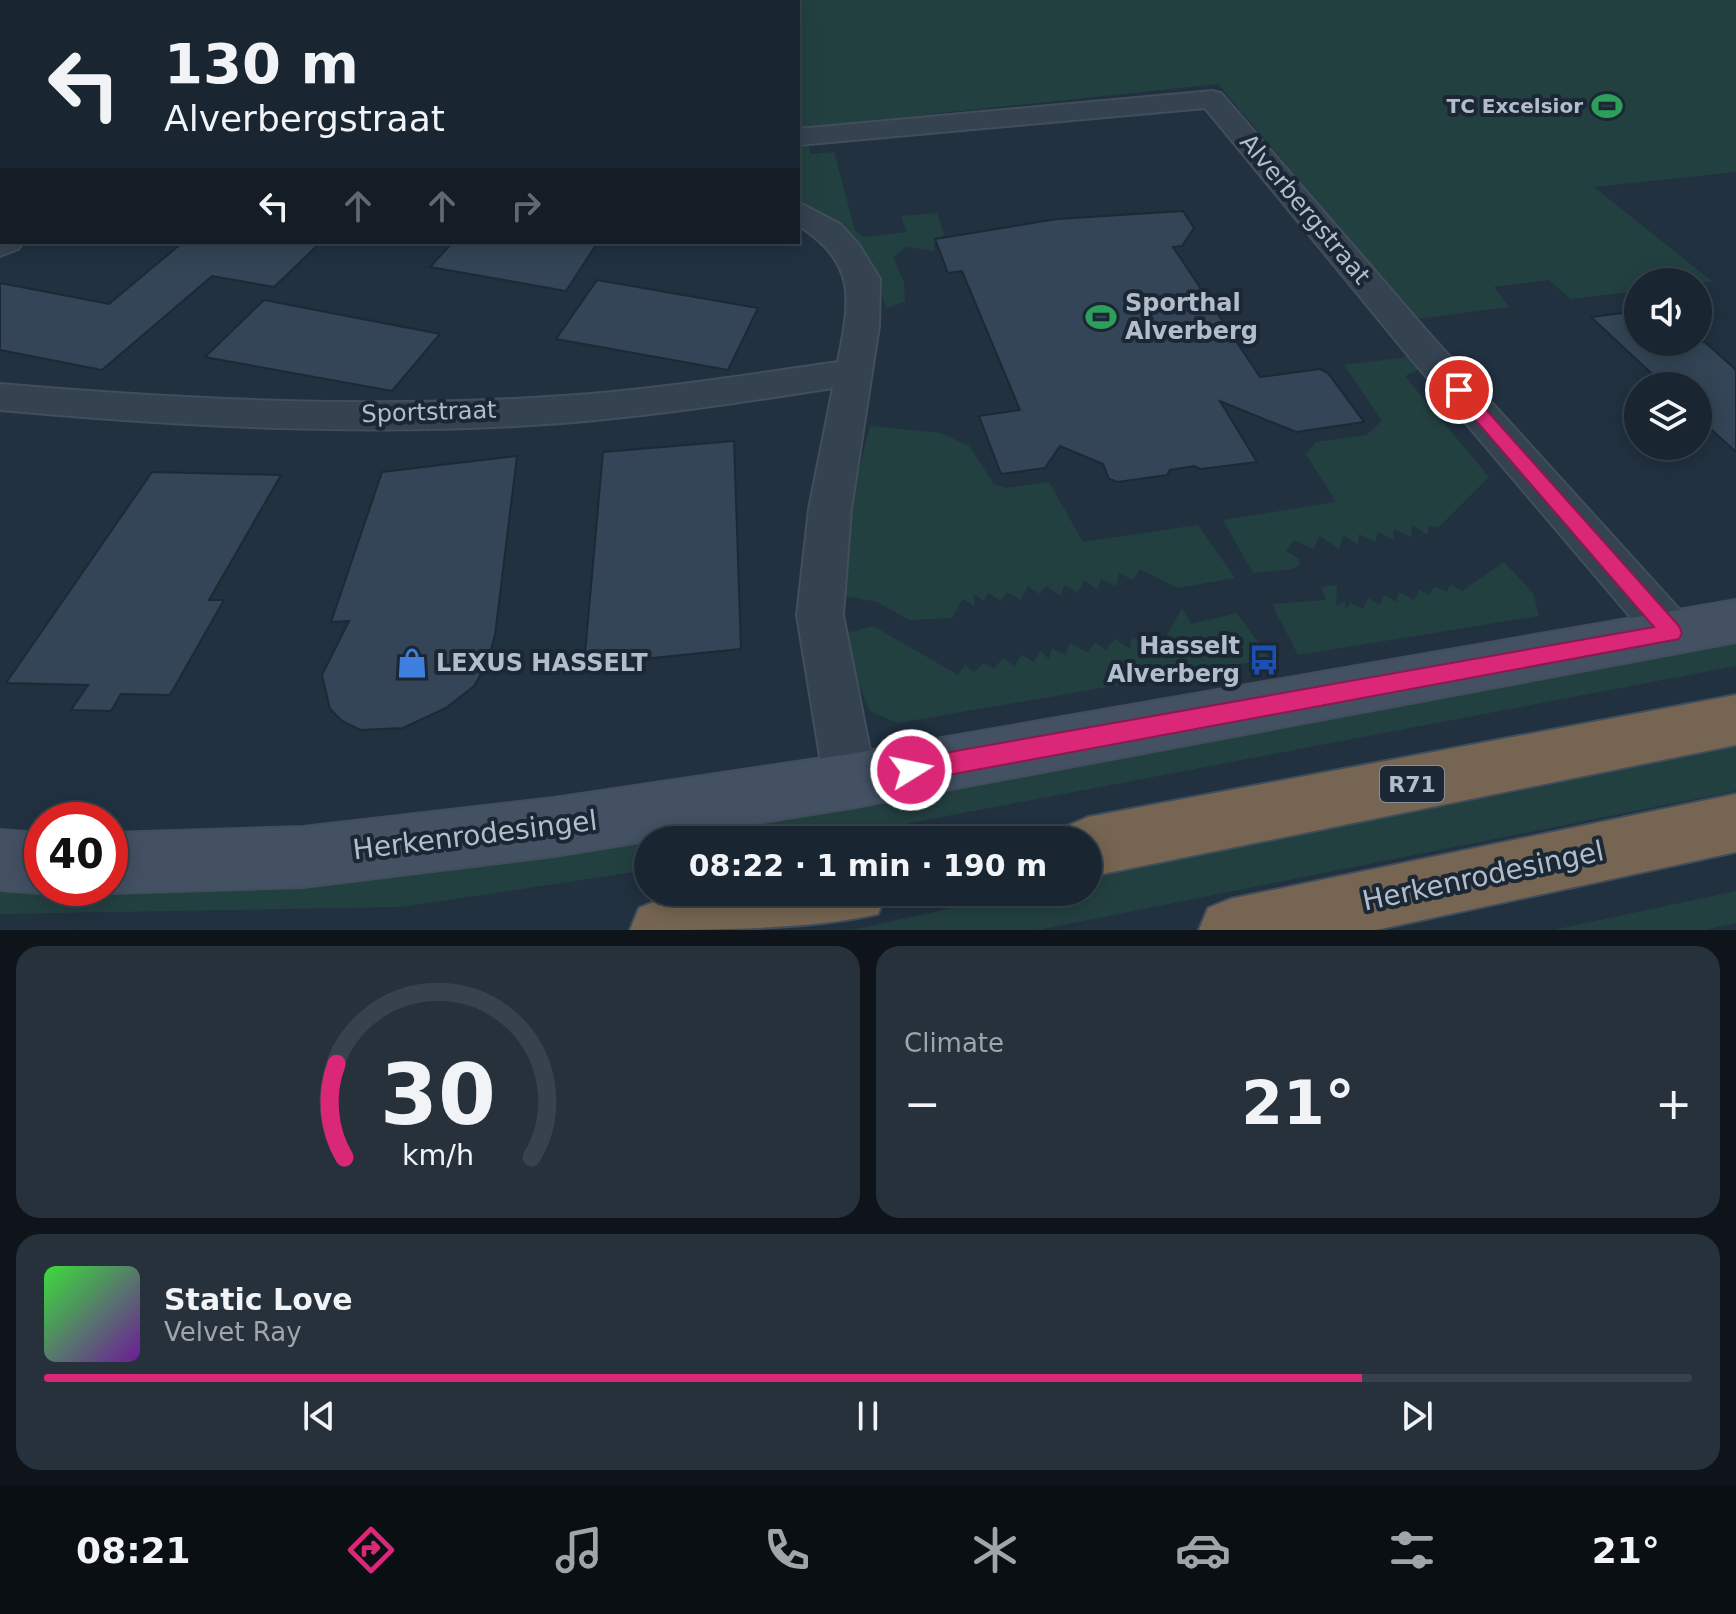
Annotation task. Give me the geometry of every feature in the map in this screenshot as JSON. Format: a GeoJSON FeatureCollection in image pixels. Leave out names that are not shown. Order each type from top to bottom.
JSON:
{"type":"FeatureCollection","features":[{"type":"Feature","properties":{"kind":"highway","name":"R71"},"geometry":{"type":"LineString","coordinates":[[1102,844],[1736,720]]}},
{"type":"Feature","properties":{"kind":"highway","name":"Herkenrodesingel"},"geometry":{"type":"LineString","coordinates":[[1230,930],[1736,823]]}},
{"type":"Feature","properties":{"kind":"highway"},"geometry":{"type":"LineString","coordinates":[[661,930],[784,906]]}},
{"type":"Feature","properties":{"kind":"street","name":"Alverbergstraat"},"geometry":{"type":"LineString","coordinates":[[800,137],[1212,99],[1420,346],[1672,633]]}},
{"type":"Feature","properties":{"kind":"street"},"geometry":{"type":"LineString","coordinates":[[800,212],[829,231],[848,252],[863,279],[864,313],[830,509],[820,615],[850,781]]}},
{"type":"Feature","properties":{"kind":"street","name":"Sportstraat"},"geometry":{"type":"LineString","coordinates":[[0,397],[113,408],[287,417],[461,412],[640,403],[856,372]]}},
{"type":"Feature","properties":{"kind":"street","name":"Herkenrodesingel"},"geometry":{"type":"LineString","coordinates":[[128,862],[303,857],[554,827],[850,781],[1736,621]]}},
{"type":"Feature","properties":{"kind":"street"},"geometry":{"type":"LineString","coordinates":[[0,860],[24,862]]}},
{"type":"Feature","properties":{"kind":"green space"},"geometry":{"type":"Polygon","coordinates":[[[800,0],[1736,0],[1736,172],[1594,187],[1695,268],[1624,268],[1624,293],[1571,299],[1549,280],[1494,287],[1509,307],[1417,319],[1218,84],[800,128],[800,0]]]}},
{"type":"Feature","properties":{"kind":"green space"},"geometry":{"type":"Polygon","coordinates":[[[807,142],[811,154],[834,152],[855,231],[863,237],[907,232],[901,216],[937,213],[944,234],[934,244],[935,251],[906,247],[893,257],[904,283],[905,302],[886,308],[874,271],[857,242],[832,220],[800,202],[800,143],[807,142]]]}},
{"type":"Feature","properties":{"kind":"green space"},"geometry":{"type":"Polygon","coordinates":[[[1415,356],[1422,368],[1405,376],[1489,477],[1439,527],[1428,526],[1428,535],[1412,525],[1411,537],[1394,529],[1393,540],[1378,531],[1375,542],[1359,534],[1358,545],[1343,535],[1339,549],[1320,536],[1313,549],[1294,540],[1286,551],[1299,559],[1299,565],[1293,569],[1253,573],[1223,520],[1336,502],[1306,454],[1316,442],[1366,435],[1382,421],[1344,365],[1415,356]]]}},
{"type":"Feature","properties":{"kind":"green space"},"geometry":{"type":"Polygon","coordinates":[[[870,426],[941,433],[969,446],[994,484],[1005,488],[1049,482],[1083,542],[1198,525],[1235,578],[1178,588],[1140,569],[1133,580],[1119,573],[1116,586],[1101,579],[1097,590],[1084,580],[1078,593],[1064,585],[1061,596],[1046,586],[1040,594],[1028,586],[1021,600],[1007,592],[1001,601],[988,593],[984,601],[974,594],[975,607],[963,599],[952,618],[909,620],[877,602],[845,596],[848,512],[870,426]]]}},
{"type":"Feature","properties":{"kind":"green space"},"geometry":{"type":"Polygon","coordinates":[[[1504,562],[1533,593],[1539,616],[1298,655],[1272,604],[1326,600],[1321,587],[1337,585],[1336,606],[1345,601],[1345,609],[1351,603],[1363,609],[1368,598],[1380,605],[1384,595],[1396,602],[1399,592],[1414,600],[1419,590],[1429,595],[1434,586],[1447,592],[1450,584],[1462,591],[1504,562]]]}},
{"type":"Feature","properties":{"kind":"green space"},"geometry":{"type":"Polygon","coordinates":[[[1182,608],[1191,624],[1237,613],[1270,659],[898,723],[870,711],[857,681],[848,633],[873,626],[958,675],[965,665],[974,672],[984,663],[994,669],[1003,658],[1014,666],[1022,655],[1034,662],[1040,651],[1049,659],[1052,648],[1065,655],[1070,643],[1088,653],[1095,642],[1106,650],[1115,639],[1130,649],[1132,637],[1145,644],[1147,633],[1164,641],[1182,608]]]}},
{"type":"Feature","properties":{"kind":"green space"},"geometry":{"type":"Polygon","coordinates":[[[1736,642],[1736,666],[895,826],[634,826],[634,872],[401,907],[0,914],[0,884],[24,885],[24,906],[128,906],[128,885],[1736,642]]]}},
{"type":"Feature","properties":{"kind":"green space"},"geometry":{"type":"Polygon","coordinates":[[[1736,747],[1736,791],[1038,930],[852,930],[961,906],[1102,906],[1102,875],[1736,747]]]}},
{"type":"Feature","properties":{"kind":"green space"},"geometry":{"type":"Polygon","coordinates":[[[1736,891],[1736,923],[1705,930],[1553,930],[1736,891]]]}},
{"type":"Feature","properties":{"kind":"building","name":"Sporthal Alverberg"},"geometry":{"type":"Polygon","coordinates":[[[1183,211],[1194,228],[1182,246],[1173,247],[1260,377],[1320,369],[1328,373],[1364,422],[1296,432],[1220,401],[1257,462],[1201,469],[1194,466],[1170,470],[1167,475],[1118,482],[1109,479],[1103,464],[1060,446],[1045,468],[1001,474],[979,416],[1020,410],[962,271],[948,273],[935,239],[1057,219],[1183,211]]]}},
{"type":"Feature","properties":{"kind":"building"},"geometry":{"type":"Polygon","coordinates":[[[181,244],[319,244],[274,287],[212,276],[102,370],[0,350],[0,283],[109,304],[181,244]]]}},
{"type":"Feature","properties":{"kind":"building"},"geometry":{"type":"Polygon","coordinates":[[[451,244],[597,244],[566,291],[430,267],[451,244]]]}},
{"type":"Feature","properties":{"kind":"building"},"geometry":{"type":"Polygon","coordinates":[[[597,280],[758,308],[728,370],[556,339],[597,280]]]}},
{"type":"Feature","properties":{"kind":"building"},"geometry":{"type":"Polygon","coordinates":[[[264,300],[440,334],[392,391],[205,357],[264,300]]]}},
{"type":"Feature","properties":{"kind":"building"},"geometry":{"type":"Polygon","coordinates":[[[1624,313],[1624,348],[1591,317],[1624,313]]]}},
{"type":"Feature","properties":{"kind":"building"},"geometry":{"type":"Polygon","coordinates":[[[1712,348],[1736,370],[1736,452],[1712,430],[1712,372],[1650,372],[1633,356],[1712,356],[1712,348]]]}},
{"type":"Feature","properties":{"kind":"building"},"geometry":{"type":"Polygon","coordinates":[[[734,441],[741,649],[584,665],[603,452],[734,441]]]}},
{"type":"Feature","properties":{"kind":"building"},"geometry":{"type":"Polygon","coordinates":[[[517,456],[495,635],[487,664],[474,686],[446,708],[403,728],[360,730],[342,721],[330,709],[322,675],[349,621],[331,622],[382,472],[517,456]]]}},
{"type":"Feature","properties":{"kind":"building"},"geometry":{"type":"Polygon","coordinates":[[[152,472],[281,475],[209,600],[224,600],[170,695],[121,694],[111,711],[71,710],[88,685],[6,683],[152,472]]]}},
{"type":"Feature","properties":{"kind":"place","name":"TC Excelsior"},"geometry":{"type":"Point","coordinates":[1607,106]}},
{"type":"Feature","properties":{"kind":"place","name":"Sporthal Alverberg"},"geometry":{"type":"Point","coordinates":[1101,317]}},
{"type":"Feature","properties":{"kind":"place","name":"Hasselt Alverberg"},"geometry":{"type":"Point","coordinates":[1264,660]}},
{"type":"Feature","properties":{"kind":"place","name":"LEXUS HASSELT"},"geometry":{"type":"Point","coordinates":[412,663]}},
{"type":"Feature","properties":{"kind":"route"},"geometry":{"type":"LineString","coordinates":[[911,770],[1672,633],[1459,390]]}}]}
